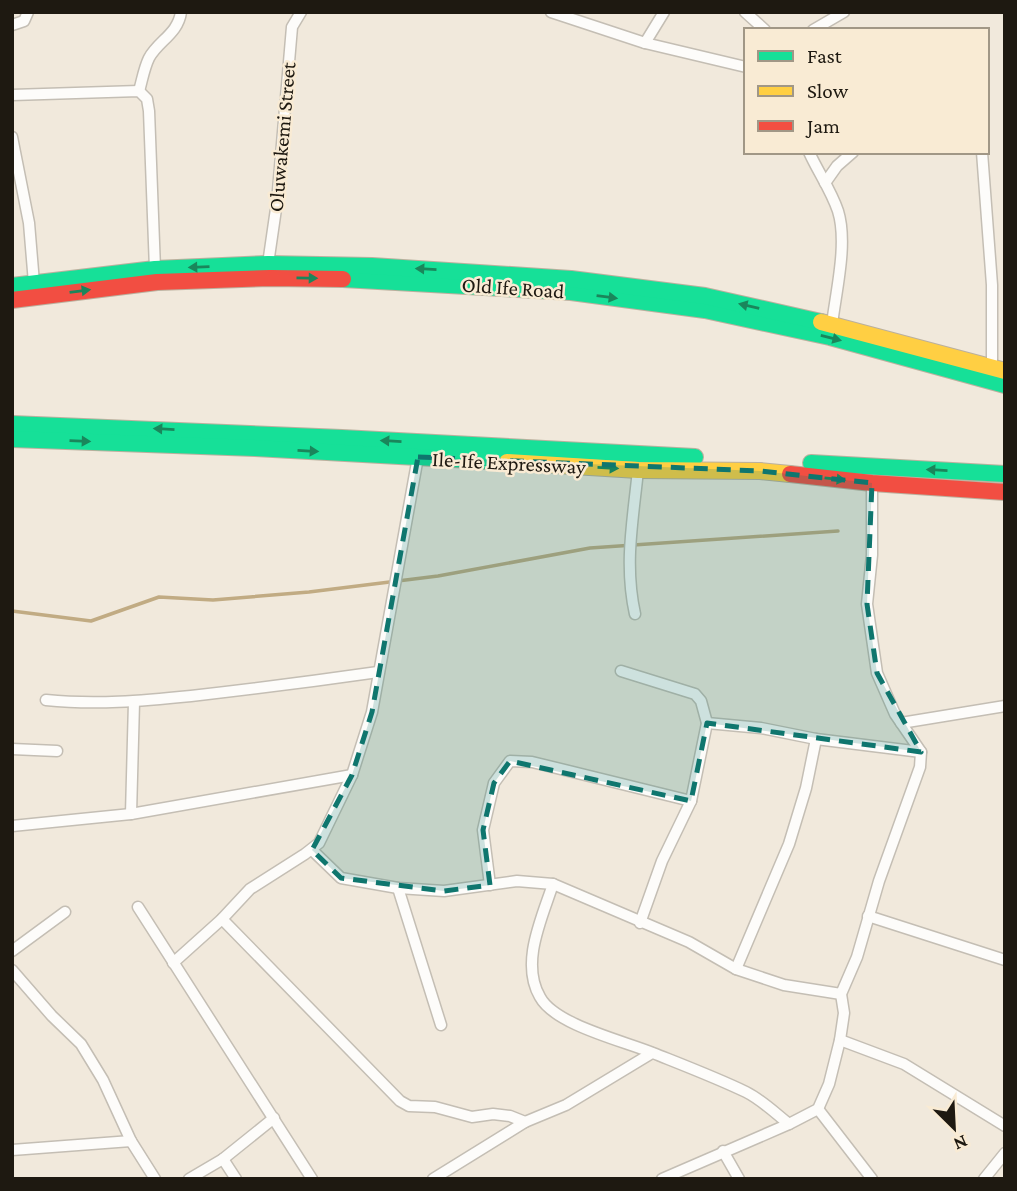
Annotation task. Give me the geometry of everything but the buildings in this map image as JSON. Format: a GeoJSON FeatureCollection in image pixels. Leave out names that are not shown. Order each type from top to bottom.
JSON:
{"type":"FeatureCollection","features":[{"type":"Feature","properties":{"kind":"main road","name":"Old Ife Road"},"geometry":{"type":"LineString","coordinates":[[12,286],[155,269],[268,264],[570,292],[705,310],[999,369]]}},
{"type":"Feature","properties":{"kind":"main road","name":"Old Ife Road"},"geometry":{"type":"LineString","coordinates":[[12,300],[157,282],[372,273],[583,280],[705,296],[832,324],[1005,385]]}},
{"type":"Feature","properties":{"kind":"main road","name":"Ile-Ife Expressway"},"geometry":{"type":"LineString","coordinates":[[12,424],[328,437],[1005,474]]}},
{"type":"Feature","properties":{"kind":"main road","name":"Ile-Ife Expressway"},"geometry":{"type":"LineString","coordinates":[[12,439],[418,457],[638,470],[760,471],[872,483],[1005,492]]}},
{"type":"Feature","properties":{"kind":"street"},"geometry":{"type":"LineString","coordinates":[[12,25],[24,21],[28,12]]}},
{"type":"Feature","properties":{"kind":"street"},"geometry":{"type":"LineString","coordinates":[[139,91],[150,56],[180,22],[181,12]]}},
{"type":"Feature","properties":{"kind":"street","name":"Oluwakemi Street"},"geometry":{"type":"LineString","coordinates":[[268,264],[277,202],[292,27],[301,12]]}},
{"type":"Feature","properties":{"kind":"street"},"geometry":{"type":"LineString","coordinates":[[551,12],[645,43],[744,67]]}},
{"type":"Feature","properties":{"kind":"street"},"geometry":{"type":"LineString","coordinates":[[645,43],[664,12]]}},
{"type":"Feature","properties":{"kind":"street"},"geometry":{"type":"LineString","coordinates":[[745,12],[763,28]]}},
{"type":"Feature","properties":{"kind":"street"},"geometry":{"type":"LineString","coordinates":[[816,28],[844,12]]}},
{"type":"Feature","properties":{"kind":"street"},"geometry":{"type":"LineString","coordinates":[[12,95],[139,91],[147,99],[155,269]]}},
{"type":"Feature","properties":{"kind":"street"},"geometry":{"type":"LineString","coordinates":[[12,138],[29,223],[34,283]]}},
{"type":"Feature","properties":{"kind":"street"},"geometry":{"type":"LineString","coordinates":[[810,154],[839,215],[841,252],[832,324]]}},
{"type":"Feature","properties":{"kind":"street"},"geometry":{"type":"LineString","coordinates":[[825,183],[851,154]]}},
{"type":"Feature","properties":{"kind":"street"},"geometry":{"type":"LineString","coordinates":[[982,154],[999,369]]}},
{"type":"Feature","properties":{"kind":"street"},"geometry":{"type":"LineString","coordinates":[[173,962],[250,890],[319,843],[352,775],[372,712],[418,457]]}},
{"type":"Feature","properties":{"kind":"street"},"geometry":{"type":"LineString","coordinates":[[635,614],[629,585],[629,563],[638,470]]}},
{"type":"Feature","properties":{"kind":"street"},"geometry":{"type":"LineString","coordinates":[[662,1179],[818,1109],[829,1084],[844,1013],[841,994],[857,957],[868,916],[916,779],[920,752],[901,723],[877,673],[867,604],[872,555],[872,483]]}},
{"type":"Feature","properties":{"kind":"street"},"geometry":{"type":"LineString","coordinates":[[621,671],[695,694],[701,701],[707,723],[691,801],[662,861],[640,923]]}},
{"type":"Feature","properties":{"kind":"street"},"geometry":{"type":"LineString","coordinates":[[46,699],[74,703],[134,702],[378,672]]}},
{"type":"Feature","properties":{"kind":"street"},"geometry":{"type":"LineString","coordinates":[[131,814],[134,702]]}},
{"type":"Feature","properties":{"kind":"street"},"geometry":{"type":"LineString","coordinates":[[901,723],[1005,706]]}},
{"type":"Feature","properties":{"kind":"street"},"geometry":{"type":"LineString","coordinates":[[707,723],[761,727],[816,739],[920,752]]}},
{"type":"Feature","properties":{"kind":"street"},"geometry":{"type":"LineString","coordinates":[[736,969],[789,844],[806,788],[816,739]]}},
{"type":"Feature","properties":{"kind":"street"},"geometry":{"type":"LineString","coordinates":[[12,749],[57,751]]}},
{"type":"Feature","properties":{"kind":"street"},"geometry":{"type":"LineString","coordinates":[[490,885],[482,830],[494,783],[510,761],[532,762],[691,801]]}},
{"type":"Feature","properties":{"kind":"street"},"geometry":{"type":"LineString","coordinates":[[12,826],[131,814],[352,775]]}},
{"type":"Feature","properties":{"kind":"street"},"geometry":{"type":"LineString","coordinates":[[312,850],[341,878],[398,888],[444,891],[517,881],[553,884],[689,942],[736,969],[784,985],[841,994]]}},
{"type":"Feature","properties":{"kind":"street"},"geometry":{"type":"LineString","coordinates":[[553,884],[536,934],[532,961],[533,977],[540,998],[574,1024],[652,1053],[746,1093],[789,1124]]}},
{"type":"Feature","properties":{"kind":"street"},"geometry":{"type":"LineString","coordinates":[[398,888],[441,1025]]}},
{"type":"Feature","properties":{"kind":"street"},"geometry":{"type":"LineString","coordinates":[[138,907],[312,1179]]}},
{"type":"Feature","properties":{"kind":"street"},"geometry":{"type":"LineString","coordinates":[[12,951],[65,912]]}},
{"type":"Feature","properties":{"kind":"street"},"geometry":{"type":"LineString","coordinates":[[868,916],[1005,960]]}},
{"type":"Feature","properties":{"kind":"street"},"geometry":{"type":"LineString","coordinates":[[222,919],[400,1101],[408,1106],[435,1107],[472,1117],[493,1114],[510,1116],[525,1122]]}},
{"type":"Feature","properties":{"kind":"street"},"geometry":{"type":"LineString","coordinates":[[12,970],[52,1016],[81,1044],[103,1080],[131,1141],[155,1179]]}},
{"type":"Feature","properties":{"kind":"street"},"geometry":{"type":"LineString","coordinates":[[840,1040],[904,1064],[1005,1126]]}},
{"type":"Feature","properties":{"kind":"street"},"geometry":{"type":"LineString","coordinates":[[433,1179],[525,1122],[566,1105],[652,1053]]}},
{"type":"Feature","properties":{"kind":"street"},"geometry":{"type":"LineString","coordinates":[[818,1109],[872,1179]]}},
{"type":"Feature","properties":{"kind":"street"},"geometry":{"type":"LineString","coordinates":[[189,1179],[223,1159],[274,1118]]}},
{"type":"Feature","properties":{"kind":"street"},"geometry":{"type":"LineString","coordinates":[[12,1150],[131,1141]]}},
{"type":"Feature","properties":{"kind":"street"},"geometry":{"type":"LineString","coordinates":[[723,1151],[739,1179]]}},
{"type":"Feature","properties":{"kind":"street"},"geometry":{"type":"LineString","coordinates":[[984,1179],[1005,1153]]}},
{"type":"Feature","properties":{"kind":"street"},"geometry":{"type":"LineString","coordinates":[[223,1159],[236,1179]]}},
{"type":"Feature","properties":{"kind":"highlighted area"},"geometry":{"type":"Polygon","coordinates":[[[418,457],[760,471],[872,483],[867,604],[877,673],[921,752],[707,723],[691,801],[510,761],[494,783],[483,830],[490,885],[444,891],[341,878],[312,850],[352,775],[372,712],[418,457]]]}},
{"type":"Feature","properties":{"kind":"waterway"},"geometry":{"type":"LineString","coordinates":[[12,611],[91,621],[159,597],[213,600],[309,592],[438,576],[590,548],[838,531]]}},
{"type":"Feature","properties":{"kind":"traffic: fast"},"geometry":{"type":"LineString","coordinates":[[12,286],[155,269],[268,264],[372,266],[571,279],[705,296],[821,322]]}},
{"type":"Feature","properties":{"kind":"traffic: fast"},"geometry":{"type":"LineString","coordinates":[[343,279],[571,292],[705,310],[830,337],[1005,385]]}},
{"type":"Feature","properties":{"kind":"traffic: fast"},"geometry":{"type":"LineString","coordinates":[[12,424],[695,457]]}},
{"type":"Feature","properties":{"kind":"traffic: fast"},"geometry":{"type":"LineString","coordinates":[[12,439],[255,448],[507,462]]}},
{"type":"Feature","properties":{"kind":"traffic: fast"},"geometry":{"type":"LineString","coordinates":[[811,463],[1005,474]]}},
{"type":"Feature","properties":{"kind":"traffic: slow"},"geometry":{"type":"LineString","coordinates":[[821,322],[1005,371]]}},
{"type":"Feature","properties":{"kind":"traffic: slow"},"geometry":{"type":"LineString","coordinates":[[507,462],[638,470],[760,471],[790,474]]}},
{"type":"Feature","properties":{"kind":"traffic: jam"},"geometry":{"type":"LineString","coordinates":[[12,300],[157,282],[270,278],[343,279]]}},
{"type":"Feature","properties":{"kind":"traffic: jam"},"geometry":{"type":"LineString","coordinates":[[790,474],[872,483],[1005,492]]}}]}
